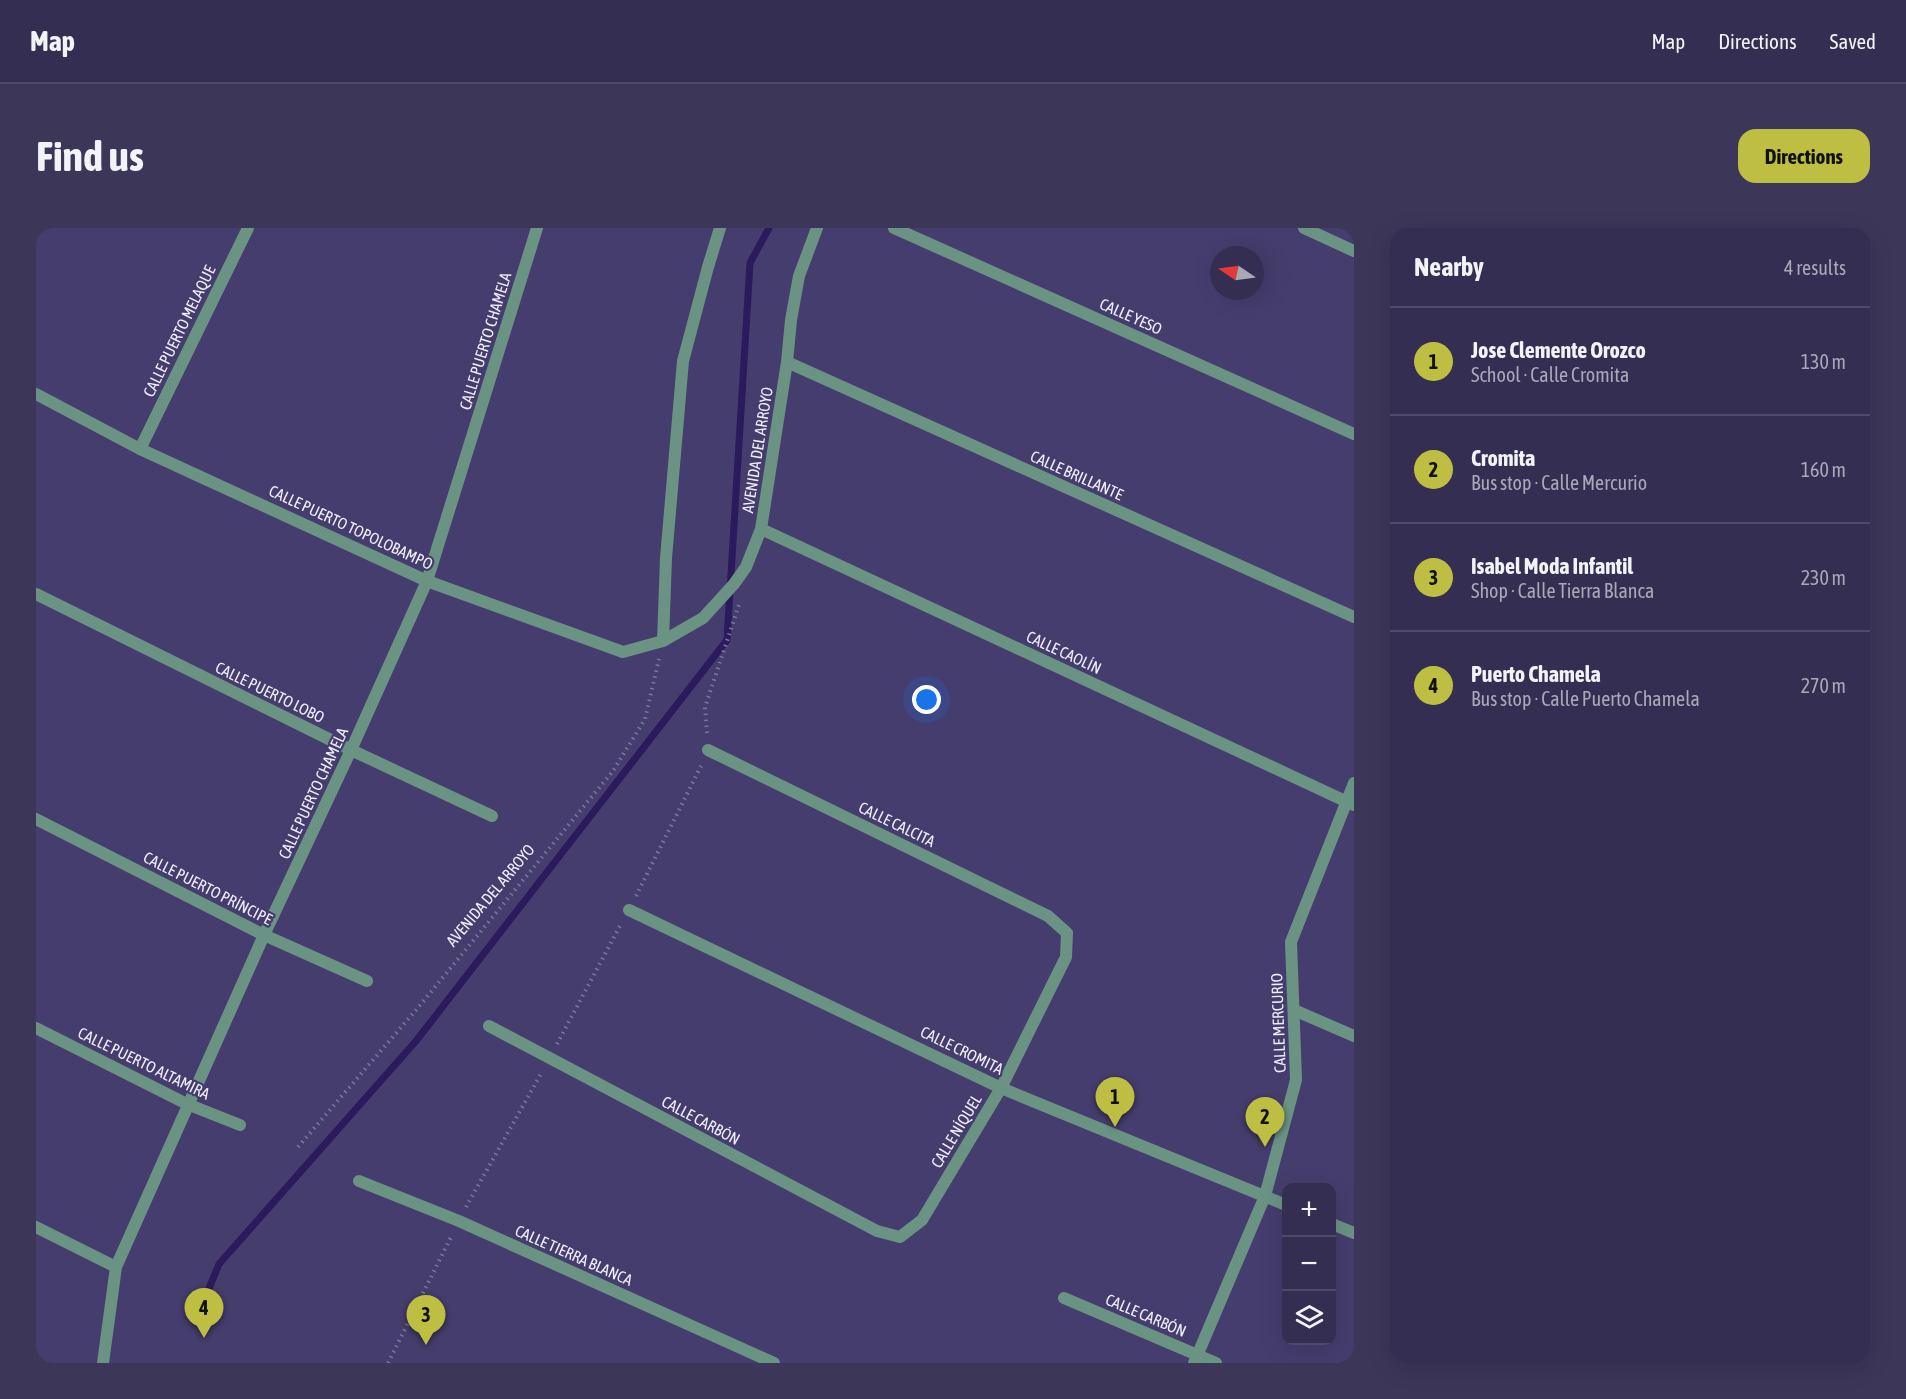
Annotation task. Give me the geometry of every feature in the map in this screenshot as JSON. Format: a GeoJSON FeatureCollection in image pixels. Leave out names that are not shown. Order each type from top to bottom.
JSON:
{"type":"FeatureCollection","features":[{"type":"Feature","properties":{"kind":"street","name":"CALLE PUERTO MELAQUE"},"geometry":{"type":"LineString","coordinates":[[140,449],[248,228]]}},
{"type":"Feature","properties":{"kind":"street","name":"CALLE PUERTO CHAMELA"},"geometry":{"type":"LineString","coordinates":[[103,1363],[116,1267],[187,1104],[427,581],[537,228]]}},
{"type":"Feature","properties":{"kind":"street"},"geometry":{"type":"LineString","coordinates":[[663,641],[666,558],[683,361],[720,228]]}},
{"type":"Feature","properties":{"kind":"street","name":"AVENIDA DEL ARROYO"},"geometry":{"type":"LineString","coordinates":[[663,641],[703,618],[734,585],[746,567],[761,530],[799,276],[817,228]]}},
{"type":"Feature","properties":{"kind":"street","name":"CALLE YESO"},"geometry":{"type":"LineString","coordinates":[[894,228],[1354,434]]}},
{"type":"Feature","properties":{"kind":"street"},"geometry":{"type":"LineString","coordinates":[[1304,228],[1354,251]]}},
{"type":"Feature","properties":{"kind":"street","name":"CALLE BRILLANTE"},"geometry":{"type":"LineString","coordinates":[[787,362],[1354,617]]}},
{"type":"Feature","properties":{"kind":"street","name":"CALLE PUERTO TOPOLOBAMPO"},"geometry":{"type":"LineString","coordinates":[[36,394],[140,449],[427,581],[623,652],[663,641]]}},
{"type":"Feature","properties":{"kind":"street","name":"CALLE CAOLÍN"},"geometry":{"type":"LineString","coordinates":[[761,530],[1350,803]]}},
{"type":"Feature","properties":{"kind":"street","name":"CALLE PUERTO LOBO"},"geometry":{"type":"LineString","coordinates":[[36,594],[351,750],[492,816]]}},
{"type":"Feature","properties":{"kind":"street","name":"CALLE CALCITA"},"geometry":{"type":"LineString","coordinates":[[708,750],[1048,916],[1067,933]]}},
{"type":"Feature","properties":{"kind":"street","name":"CALLE MERCURIO"},"geometry":{"type":"LineString","coordinates":[[1196,1359],[1264,1196],[1296,1080],[1291,942],[1350,803],[1354,783]]}},
{"type":"Feature","properties":{"kind":"street","name":"CALLE PUERTO PRÍNCIPE"},"geometry":{"type":"LineString","coordinates":[[36,819],[264,935],[367,981]]}},
{"type":"Feature","properties":{"kind":"street","name":"CALLE CROMITA"},"geometry":{"type":"LineString","coordinates":[[629,910],[1001,1088],[1282,1203]]}},
{"type":"Feature","properties":{"kind":"street","name":"CALLE NÍQUEL"},"geometry":{"type":"LineString","coordinates":[[900,1238],[922,1220],[1001,1088],[1066,957],[1067,933]]}},
{"type":"Feature","properties":{"kind":"street"},"geometry":{"type":"LineString","coordinates":[[1294,1010],[1354,1036]]}},
{"type":"Feature","properties":{"kind":"street","name":"CALLE CARBÓN"},"geometry":{"type":"LineString","coordinates":[[489,1026],[877,1231],[900,1238]]}},
{"type":"Feature","properties":{"kind":"street","name":"CALLE PUERTO ALTAMIRA"},"geometry":{"type":"LineString","coordinates":[[36,1028],[187,1104],[240,1125]]}},
{"type":"Feature","properties":{"kind":"street","name":"CALLE TIERRA BLANCA"},"geometry":{"type":"LineString","coordinates":[[359,1181],[459,1221],[774,1363]]}},
{"type":"Feature","properties":{"kind":"street"},"geometry":{"type":"LineString","coordinates":[[1336,1226],[1354,1233]]}},
{"type":"Feature","properties":{"kind":"street"},"geometry":{"type":"LineString","coordinates":[[36,1227],[116,1267]]}},
{"type":"Feature","properties":{"kind":"street","name":"CALLE CARBÓN"},"geometry":{"type":"LineString","coordinates":[[1064,1298],[1196,1359],[1216,1363]]}},
{"type":"Feature","properties":{"kind":"path"},"geometry":{"type":"LineString","coordinates":[[629,910],[708,750],[705,707],[741,601]]}},
{"type":"Feature","properties":{"kind":"path","name":"AVENIDA DEL ARROYO"},"geometry":{"type":"LineString","coordinates":[[298,1147],[416,1010],[613,771],[645,719],[663,641]]}},
{"type":"Feature","properties":{"kind":"path"},"geometry":{"type":"LineString","coordinates":[[388,1363],[459,1221]]}},
{"type":"Feature","properties":{"kind":"waterway"},"geometry":{"type":"LineString","coordinates":[[197,1318],[219,1264],[416,1041],[727,640],[750,263],[769,228]]}},
{"type":"Feature","properties":{"kind":"place","name":"Jose Clemente Orozco"},"geometry":{"type":"Point","coordinates":[1115,1127]}},
{"type":"Feature","properties":{"kind":"place","name":"Cromita"},"geometry":{"type":"Point","coordinates":[1265,1147]}},
{"type":"Feature","properties":{"kind":"place","name":"Puerto Chamela"},"geometry":{"type":"Point","coordinates":[204,1338]}},
{"type":"Feature","properties":{"kind":"place","name":"Isabel Moda Infantil"},"geometry":{"type":"Point","coordinates":[426,1345]}}]}
